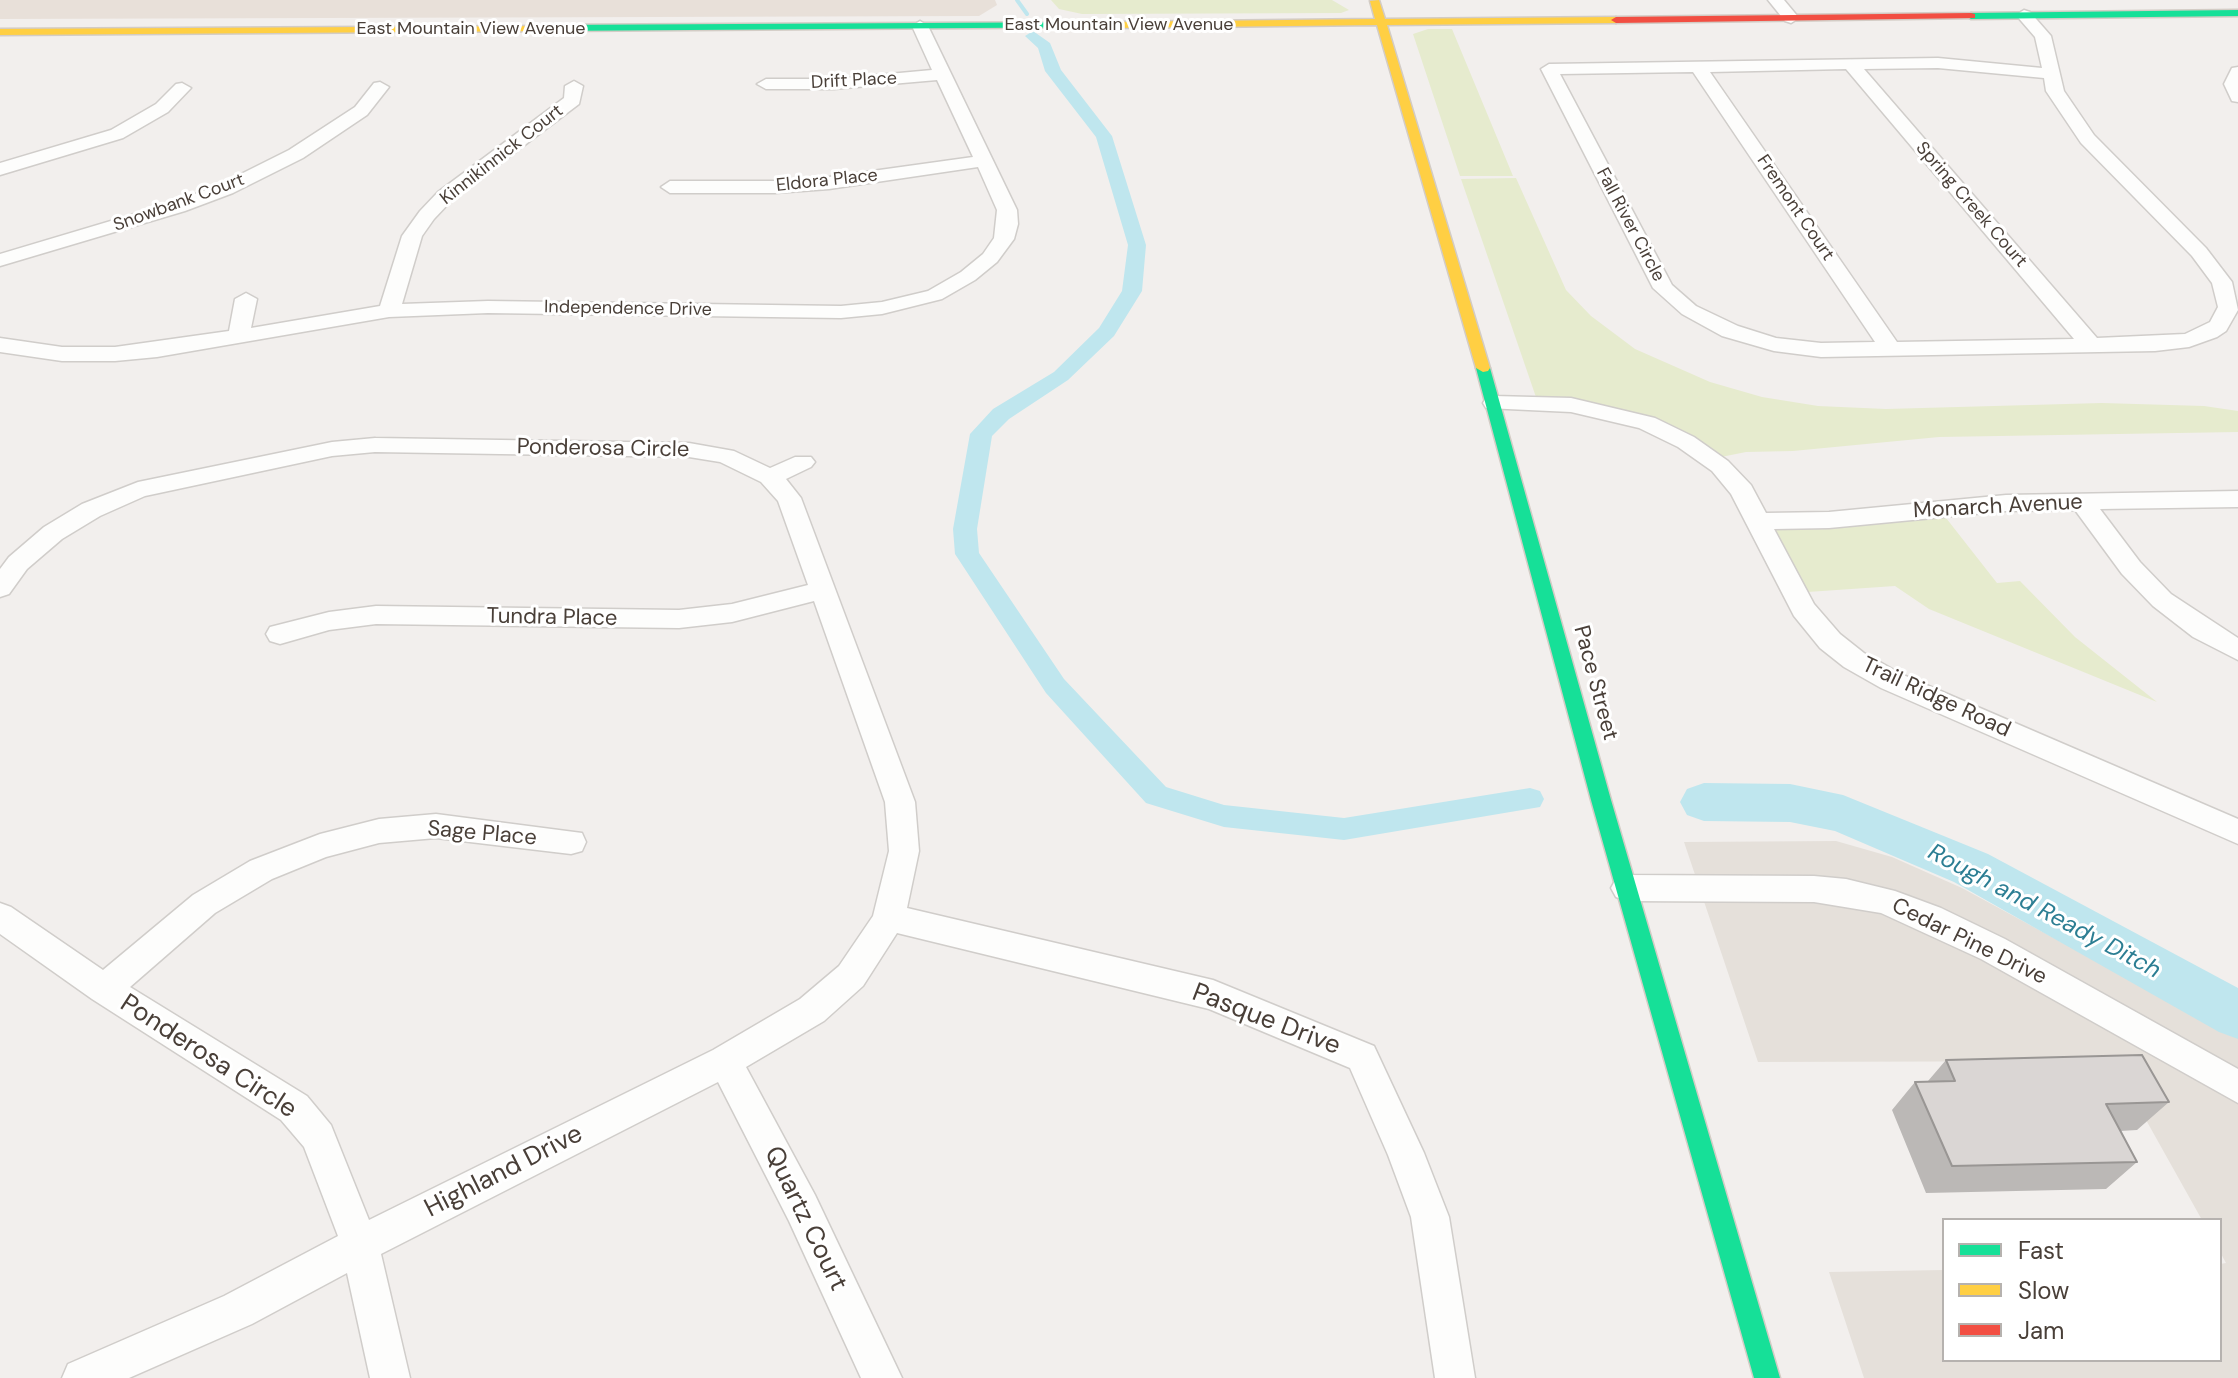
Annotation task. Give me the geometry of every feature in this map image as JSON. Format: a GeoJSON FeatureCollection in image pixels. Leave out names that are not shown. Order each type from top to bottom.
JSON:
{"type":"FeatureCollection","features":[{"type":"Feature","properties":{"kind":"street","name":"Pace Street"},"geometry":{"type":"LineString","coordinates":[[1375,0],[1494,403],[1627,888],[1767,1378]]}},
{"type":"Feature","properties":{"kind":"street"},"geometry":{"type":"LineString","coordinates":[[1776,0],[1791,18]]}},
{"type":"Feature","properties":{"kind":"street","name":"East Mountain View Avenue"},"geometry":{"type":"LineString","coordinates":[[0,32],[1382,23],[2238,13]]}},
{"type":"Feature","properties":{"kind":"street"},"geometry":{"type":"LineString","coordinates":[[2024,15],[2043,36],[2055,91],[2087,139],[2217,273],[2226,290],[2229,307],[2218,326],[2238,336]]}},
{"type":"Feature","properties":{"kind":"street","name":"Independence Drive"},"geometry":{"type":"LineString","coordinates":[[0,345],[62,354],[115,354],[389,311],[488,307],[841,312],[941,300],[990,258],[1004,239],[1008,224],[1007,210],[920,26]]}},
{"type":"Feature","properties":{"kind":"street","name":"Fall River Circle"},"geometry":{"type":"LineString","coordinates":[[2051,74],[1955,63],[1549,69],[1663,288],[1696,315],[1756,340],[1810,350],[2092,346],[2174,342],[2200,336],[2218,326]]}},
{"type":"Feature","properties":{"kind":"street","name":"Spring Creek Court"},"geometry":{"type":"LineString","coordinates":[[1850,64],[2092,346]]}},
{"type":"Feature","properties":{"kind":"street","name":"Fremont Court"},"geometry":{"type":"LineString","coordinates":[[1698,66],[1891,350]]}},
{"type":"Feature","properties":{"kind":"street"},"geometry":{"type":"LineString","coordinates":[[2238,72],[2233,84],[2238,97]]}},
{"type":"Feature","properties":{"kind":"street","name":"Drift Place"},"geometry":{"type":"LineString","coordinates":[[766,84],[834,84],[942,74]]}},
{"type":"Feature","properties":{"kind":"street","name":"Kinnikinnick Court"},"geometry":{"type":"LineString","coordinates":[[389,311],[412,236],[427,215],[445,196],[573,100],[574,86]]}},
{"type":"Feature","properties":{"kind":"street","name":"Snowbank Court"},"geometry":{"type":"LineString","coordinates":[[0,260],[178,207],[226,189],[296,154],[361,111],[380,87]]}},
{"type":"Feature","properties":{"kind":"street"},"geometry":{"type":"LineString","coordinates":[[0,169],[117,134],[162,108],[182,88]]}},
{"type":"Feature","properties":{"kind":"street","name":"Eldora Place"},"geometry":{"type":"LineString","coordinates":[[670,187],[775,187],[829,183],[984,161]]}},
{"type":"Feature","properties":{"kind":"street"},"geometry":{"type":"LineString","coordinates":[[239,335],[246,299]]}},
{"type":"Feature","properties":{"kind":"street","name":"Trail Ridge Road"},"geometry":{"type":"LineString","coordinates":[[1494,403],[1587,407],[1627,416],[1668,432],[1720,466],[1742,491],[1803,609],[1830,641],[1854,660],[1891,681],[2238,832]]}},
{"type":"Feature","properties":{"kind":"street","name":"Ponderosa Circle"},"geometry":{"type":"LineString","coordinates":[[0,588],[18,563],[53,533],[91,510],[138,490],[332,449],[375,445],[689,450],[726,456],[770,477],[789,498],[900,802],[904,851],[889,917]]}},
{"type":"Feature","properties":{"kind":"street"},"geometry":{"type":"LineString","coordinates":[[770,477],[803,462]]}},
{"type":"Feature","properties":{"kind":"street","name":"Monarch Avenue"},"geometry":{"type":"LineString","coordinates":[[1759,521],[1829,520],[2006,503],[2238,499]]}},
{"type":"Feature","properties":{"kind":"street"},"geometry":{"type":"LineString","coordinates":[[2082,502],[2131,568],[2155,594],[2182,616],[2238,650]]}},
{"type":"Feature","properties":{"kind":"street","name":"Tundra Place"},"geometry":{"type":"LineString","coordinates":[[280,634],[329,621],[376,615],[679,619],[732,613],[823,590]]}},
{"type":"Feature","properties":{"kind":"street","name":"Sage Place"},"geometry":{"type":"LineString","coordinates":[[104,989],[204,904],[261,870],[320,846],[379,831],[436,826],[571,842]]}},
{"type":"Feature","properties":{"kind":"street","name":"Cedar Pine Drive"},"geometry":{"type":"LineString","coordinates":[[1627,888],[1814,889],[1884,900],[1930,918],[1993,949],[2238,1087]]}},
{"type":"Feature","properties":{"kind":"street","name":"Ponderosa Circle"},"geometry":{"type":"LineString","coordinates":[[0,916],[104,989],[294,1108],[318,1137],[360,1245],[390,1378]]}},
{"type":"Feature","properties":{"kind":"street","name":"Highland Drive"},"geometry":{"type":"LineString","coordinates":[[82,1378],[238,1310],[725,1061],[812,1010],[851,976],[879,937],[889,917]]}},
{"type":"Feature","properties":{"kind":"street","name":"Pasque Drive"},"geometry":{"type":"LineString","coordinates":[[889,917],[1213,995],[1362,1057],[1406,1153],[1430,1217],[1455,1378]]}},
{"type":"Feature","properties":{"kind":"street","name":"Quartz Court"},"geometry":{"type":"LineString","coordinates":[[725,1061],[802,1208],[882,1378]]}},
{"type":"Feature","properties":{"kind":"shaded area"},"geometry":{"type":"Polygon","coordinates":[[[0,0],[995,0],[997,5],[979,16],[0,19],[0,0]]]}},
{"type":"Feature","properties":{"kind":"shaded area"},"geometry":{"type":"Polygon","coordinates":[[[1836,841],[1892,857],[1962,888],[2238,1038],[2238,1378],[1864,1378],[1829,1272],[1942,1270],[1942,1362],[2222,1362],[2222,1264],[2226,1263],[2222,1256],[2222,1218],[2201,1218],[2113,1061],[1758,1062],[1684,842],[1836,841]]]}},
{"type":"Feature","properties":{"kind":"green space"},"geometry":{"type":"Polygon","coordinates":[[[1051,0],[1332,0],[1349,10],[1341,13],[1082,14],[1059,9],[1051,0]]]}},
{"type":"Feature","properties":{"kind":"green space"},"geometry":{"type":"Polygon","coordinates":[[[1428,29],[1452,29],[1513,176],[1460,176],[1413,34],[1428,29]]]}},
{"type":"Feature","properties":{"kind":"green space"},"geometry":{"type":"Polygon","coordinates":[[[1516,178],[1566,290],[1591,316],[1635,349],[1710,382],[1762,397],[1818,406],[1886,409],[2102,403],[2204,406],[2238,411],[2238,432],[1939,437],[1793,451],[1746,452],[1711,459],[1668,432],[1538,403],[1461,179],[1516,178]]]}},
{"type":"Feature","properties":{"kind":"green space"},"geometry":{"type":"Polygon","coordinates":[[[1939,509],[1997,583],[2020,581],[2075,637],[2157,702],[1929,609],[1895,586],[1793,593],[1759,521],[1939,509]]]}},
{"type":"Feature","properties":{"kind":"building"},"geometry":{"type":"Polygon","coordinates":[[[2142,1055],[2169,1102],[2106,1104],[2137,1162],[1952,1166],[1915,1082],[1955,1081],[1946,1060],[2142,1055]]]}},
{"type":"Feature","properties":{"kind":"waterway","name":"Rough and Ready Ditch"},"geometry":{"type":"LineString","coordinates":[[1017,0],[1027,14]]}},
{"type":"Feature","properties":{"kind":"waterway","name":"Rough and Ready Ditch"},"geometry":{"type":"LineString","coordinates":[[1033,36],[1045,46],[1053,71],[1104,136],[1137,245],[1132,291],[1107,332],[1061,376],[1001,414],[981,434],[965,529],[967,554],[1055,686],[1156,795],[1224,816],[1344,829],[1530,799]]}},
{"type":"Feature","properties":{"kind":"waterway","name":"Rough and Ready Ditch"},"geometry":{"type":"LineString","coordinates":[[1704,802],[1790,803],[1843,814],[1971,868],[2238,1015]]}},
{"type":"Feature","properties":{"kind":"traffic: fast"},"geometry":{"type":"LineString","coordinates":[[1971,16],[2238,13]]}},
{"type":"Feature","properties":{"kind":"traffic: fast"},"geometry":{"type":"LineString","coordinates":[[549,28],[1111,25]]}},
{"type":"Feature","properties":{"kind":"traffic: fast"},"geometry":{"type":"LineString","coordinates":[[1483,368],[1601,800],[1767,1378]]}},
{"type":"Feature","properties":{"kind":"traffic: slow"},"geometry":{"type":"LineString","coordinates":[[1375,1],[1483,368]]}},
{"type":"Feature","properties":{"kind":"traffic: slow"},"geometry":{"type":"LineString","coordinates":[[1111,25],[1616,20]]}},
{"type":"Feature","properties":{"kind":"traffic: slow"},"geometry":{"type":"LineString","coordinates":[[0,32],[549,28]]}},
{"type":"Feature","properties":{"kind":"traffic: jam"},"geometry":{"type":"LineString","coordinates":[[1616,20],[1971,16]]}}]}
